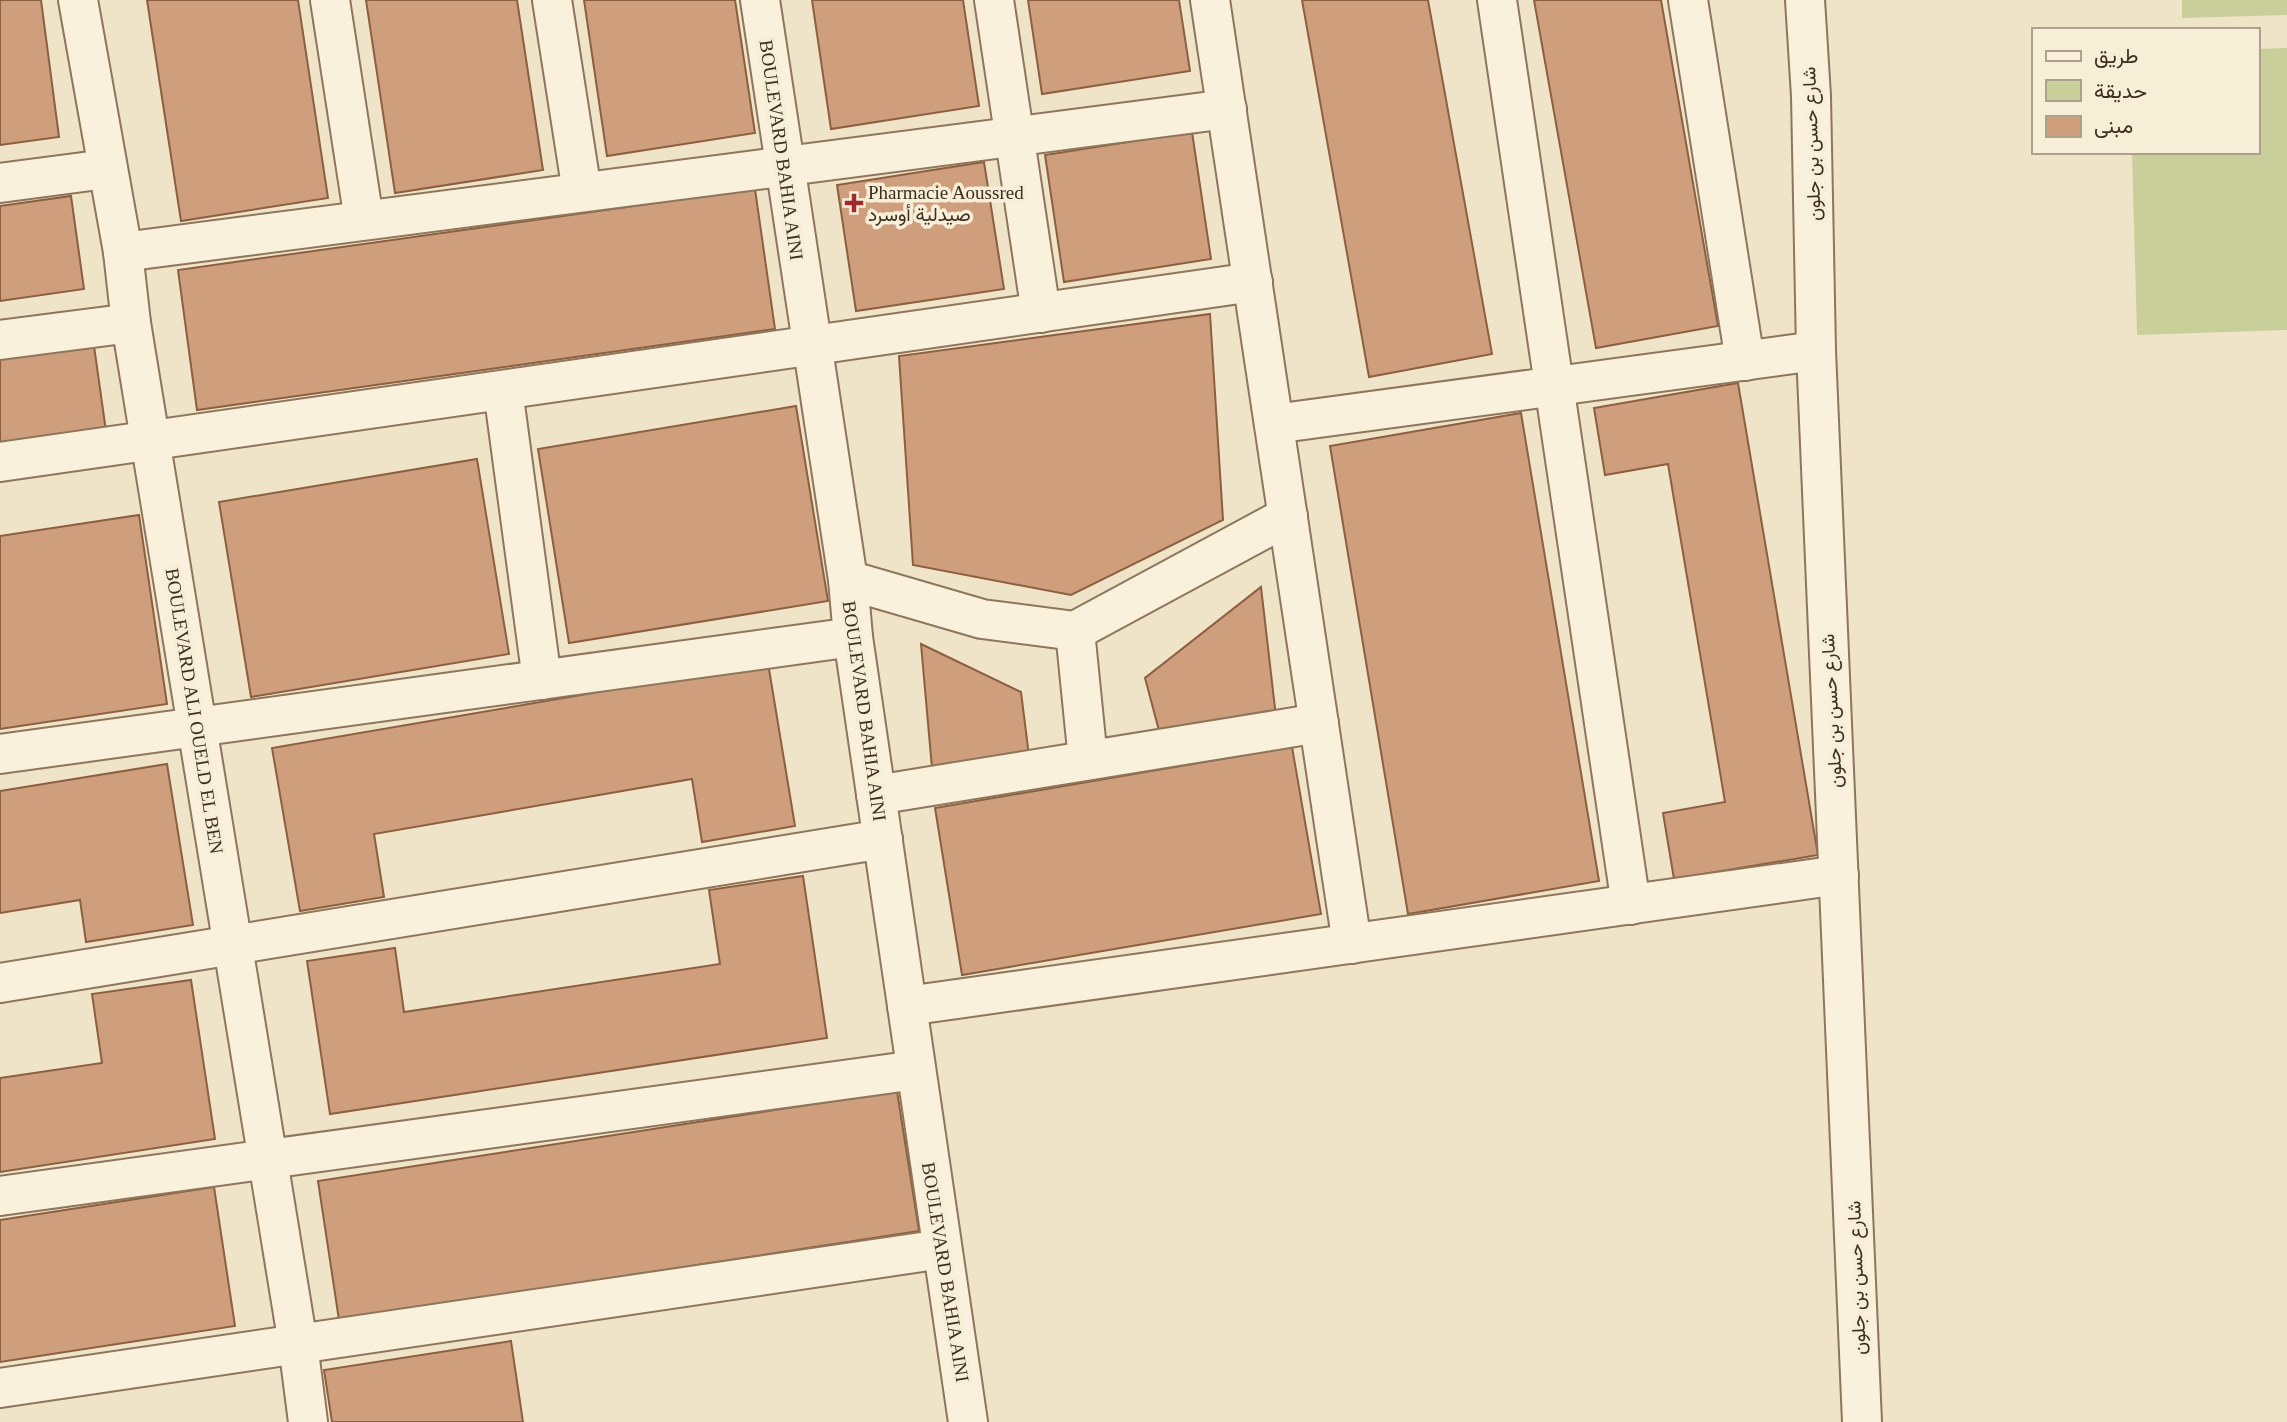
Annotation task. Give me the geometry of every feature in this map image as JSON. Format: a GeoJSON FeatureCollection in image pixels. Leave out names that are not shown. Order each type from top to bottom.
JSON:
{"type":"FeatureCollection","features":[{"type":"Feature","properties":{"kind":"street","name":"BOULEVARD ALI OUELD EL BEN"},"geometry":{"type":"LineString","coordinates":[[78,0],[106,169],[123,252],[131,323],[298,1344],[307,1422]]}},
{"type":"Feature","properties":{"kind":"street"},"geometry":{"type":"LineString","coordinates":[[330,0],[364,220]]}},
{"type":"Feature","properties":{"kind":"street"},"geometry":{"type":"LineString","coordinates":[[552,0],[582,192]]}},
{"type":"Feature","properties":{"kind":"street","name":"BOULEVARD BAHIA AINI"},"geometry":{"type":"LineString","coordinates":[[760,0],[848,580],[853,637],[968,1422]]}},
{"type":"Feature","properties":{"kind":"street"},"geometry":{"type":"LineString","coordinates":[[994,0],[1041,313]]}},
{"type":"Feature","properties":{"kind":"street"},"geometry":{"type":"LineString","coordinates":[[1210,0],[1352,944]]}},
{"type":"Feature","properties":{"kind":"street"},"geometry":{"type":"LineString","coordinates":[[1497,0],[1631,905]]}},
{"type":"Feature","properties":{"kind":"street"},"geometry":{"type":"LineString","coordinates":[[1688,0],[1745,361]]}},
{"type":"Feature","properties":{"kind":"street","name":"شارع حسن بن جلون"},"geometry":{"type":"LineString","coordinates":[[1805,0],[1811,96],[1816,351],[1861,1422]]}},
{"type":"Feature","properties":{"kind":"street"},"geometry":{"type":"LineString","coordinates":[[123,252],[1227,108]]}},
{"type":"Feature","properties":{"kind":"street"},"geometry":{"type":"LineString","coordinates":[[0,183],[106,169]]}},
{"type":"Feature","properties":{"kind":"street"},"geometry":{"type":"LineString","coordinates":[[0,462],[1253,282]]}},
{"type":"Feature","properties":{"kind":"street"},"geometry":{"type":"LineString","coordinates":[[0,340],[131,323]]}},
{"type":"Feature","properties":{"kind":"street"},"geometry":{"type":"LineString","coordinates":[[1273,424],[1816,351]]}},
{"type":"Feature","properties":{"kind":"street"},"geometry":{"type":"LineString","coordinates":[[503,390],[542,680]]}},
{"type":"Feature","properties":{"kind":"street"},"geometry":{"type":"LineString","coordinates":[[848,580],[982,619],[1075,631],[1288,516]]}},
{"type":"Feature","properties":{"kind":"street"},"geometry":{"type":"LineString","coordinates":[[1075,631],[1088,760]]}},
{"type":"Feature","properties":{"kind":"street"},"geometry":{"type":"LineString","coordinates":[[0,754],[853,637]]}},
{"type":"Feature","properties":{"kind":"street"},"geometry":{"type":"LineString","coordinates":[[876,794],[1319,723]]}},
{"type":"Feature","properties":{"kind":"street"},"geometry":{"type":"LineString","coordinates":[[0,982],[883,839]]}},
{"type":"Feature","properties":{"kind":"street"},"geometry":{"type":"LineString","coordinates":[[907,1006],[1839,875]]}},
{"type":"Feature","properties":{"kind":"street"},"geometry":{"type":"LineString","coordinates":[[0,1196],[916,1070]]}},
{"type":"Feature","properties":{"kind":"street"},"geometry":{"type":"LineString","coordinates":[[0,1388],[942,1249]]}},
{"type":"Feature","properties":{"kind":"green space"},"geometry":{"type":"Polygon","coordinates":[[[2182,0],[2287,0],[2287,15],[2182,18],[2182,0]]]}},
{"type":"Feature","properties":{"kind":"green space"},"geometry":{"type":"Polygon","coordinates":[[[2287,48],[2287,330],[2137,335],[2132,154],[2259,154],[2259,49],[2287,48]]]}},
{"type":"Feature","properties":{"kind":"building"},"geometry":{"type":"Polygon","coordinates":[[[0,0],[41,0],[59,137],[0,145],[0,0]]]}},
{"type":"Feature","properties":{"kind":"building"},"geometry":{"type":"Polygon","coordinates":[[[147,0],[298,0],[328,198],[181,221],[147,0]]]}},
{"type":"Feature","properties":{"kind":"building"},"geometry":{"type":"Polygon","coordinates":[[[366,0],[517,0],[543,170],[395,193],[366,0]]]}},
{"type":"Feature","properties":{"kind":"building"},"geometry":{"type":"Polygon","coordinates":[[[584,0],[735,0],[755,133],[607,156],[584,0]]]}},
{"type":"Feature","properties":{"kind":"building"},"geometry":{"type":"Polygon","coordinates":[[[812,0],[963,0],[979,106],[831,129],[812,0]]]}},
{"type":"Feature","properties":{"kind":"building"},"geometry":{"type":"Polygon","coordinates":[[[1028,0],[1179,0],[1190,71],[1042,94],[1028,0]]]}},
{"type":"Feature","properties":{"kind":"building"},"geometry":{"type":"Polygon","coordinates":[[[1302,0],[1428,0],[1492,354],[1369,377],[1302,0]]]}},
{"type":"Feature","properties":{"kind":"building"},"geometry":{"type":"Polygon","coordinates":[[[1534,0],[1661,0],[1718,326],[1596,348],[1534,0]]]}},
{"type":"Feature","properties":{"kind":"building"},"geometry":{"type":"Polygon","coordinates":[[[1192,132],[1211,259],[1064,282],[1045,155],[1192,132]]]}},
{"type":"Feature","properties":{"kind":"building"},"geometry":{"type":"Polygon","coordinates":[[[984,162],[1004,289],[856,311],[837,185],[984,162]]]}},
{"type":"Feature","properties":{"kind":"building"},"geometry":{"type":"Polygon","coordinates":[[[755,189],[775,329],[197,410],[178,270],[755,189]]]}},
{"type":"Feature","properties":{"kind":"building"},"geometry":{"type":"Polygon","coordinates":[[[71,196],[84,289],[0,301],[0,206],[71,196]]]}},
{"type":"Feature","properties":{"kind":"building"},"geometry":{"type":"Polygon","coordinates":[[[1210,314],[1223,520],[1071,595],[913,565],[899,356],[1210,314]]]}},
{"type":"Feature","properties":{"kind":"building"},"geometry":{"type":"Polygon","coordinates":[[[93,339],[106,431],[0,447],[0,352],[93,339]]]}},
{"type":"Feature","properties":{"kind":"building"},"geometry":{"type":"Polygon","coordinates":[[[1738,383],[1818,855],[1674,879],[1663,813],[1725,802],[1668,464],[1605,475],[1594,408],[1738,383]]]}},
{"type":"Feature","properties":{"kind":"building"},"geometry":{"type":"Polygon","coordinates":[[[796,406],[828,601],[569,643],[538,449],[796,406]]]}},
{"type":"Feature","properties":{"kind":"building"},"geometry":{"type":"Polygon","coordinates":[[[1521,413],[1599,881],[1408,914],[1330,446],[1521,413]]]}},
{"type":"Feature","properties":{"kind":"building"},"geometry":{"type":"Polygon","coordinates":[[[477,459],[509,654],[251,697],[219,502],[477,459]]]}},
{"type":"Feature","properties":{"kind":"building"},"geometry":{"type":"Polygon","coordinates":[[[139,515],[167,704],[0,729],[0,536],[139,515]]]}},
{"type":"Feature","properties":{"kind":"building"},"geometry":{"type":"Polygon","coordinates":[[[1261,587],[1276,717],[1161,738],[1145,678],[1261,587]]]}},
{"type":"Feature","properties":{"kind":"building"},"geometry":{"type":"Polygon","coordinates":[[[921,644],[1021,692],[1029,756],[932,768],[921,644]]]}},
{"type":"Feature","properties":{"kind":"building"},"geometry":{"type":"Polygon","coordinates":[[[768,663],[795,826],[702,842],[692,779],[374,834],[384,897],[300,911],[272,748],[768,663]]]}},
{"type":"Feature","properties":{"kind":"building"},"geometry":{"type":"Polygon","coordinates":[[[1292,747],[1321,914],[962,975],[935,808],[1292,747]]]}},
{"type":"Feature","properties":{"kind":"building"},"geometry":{"type":"Polygon","coordinates":[[[167,764],[193,925],[86,942],[80,900],[0,913],[0,791],[167,764]]]}},
{"type":"Feature","properties":{"kind":"building"},"geometry":{"type":"Polygon","coordinates":[[[803,876],[827,1038],[330,1114],[307,961],[395,948],[404,1012],[720,964],[709,890],[803,876]]]}},
{"type":"Feature","properties":{"kind":"building"},"geometry":{"type":"Polygon","coordinates":[[[191,980],[215,1139],[0,1172],[0,1078],[102,1063],[92,994],[191,980]]]}},
{"type":"Feature","properties":{"kind":"building"},"geometry":{"type":"Polygon","coordinates":[[[897,1091],[919,1231],[339,1320],[318,1181],[897,1091]]]}},
{"type":"Feature","properties":{"kind":"building"},"geometry":{"type":"Polygon","coordinates":[[[214,1187],[235,1326],[0,1362],[0,1220],[214,1187]]]}},
{"type":"Feature","properties":{"kind":"building"},"geometry":{"type":"Polygon","coordinates":[[[511,1341],[523,1422],[332,1422],[324,1370],[511,1341]]]}},
{"type":"Feature","properties":{"kind":"place","name":"Pharmacie Aoussred صيدلية أوسرد"},"geometry":{"type":"Point","coordinates":[854,203]}}]}
